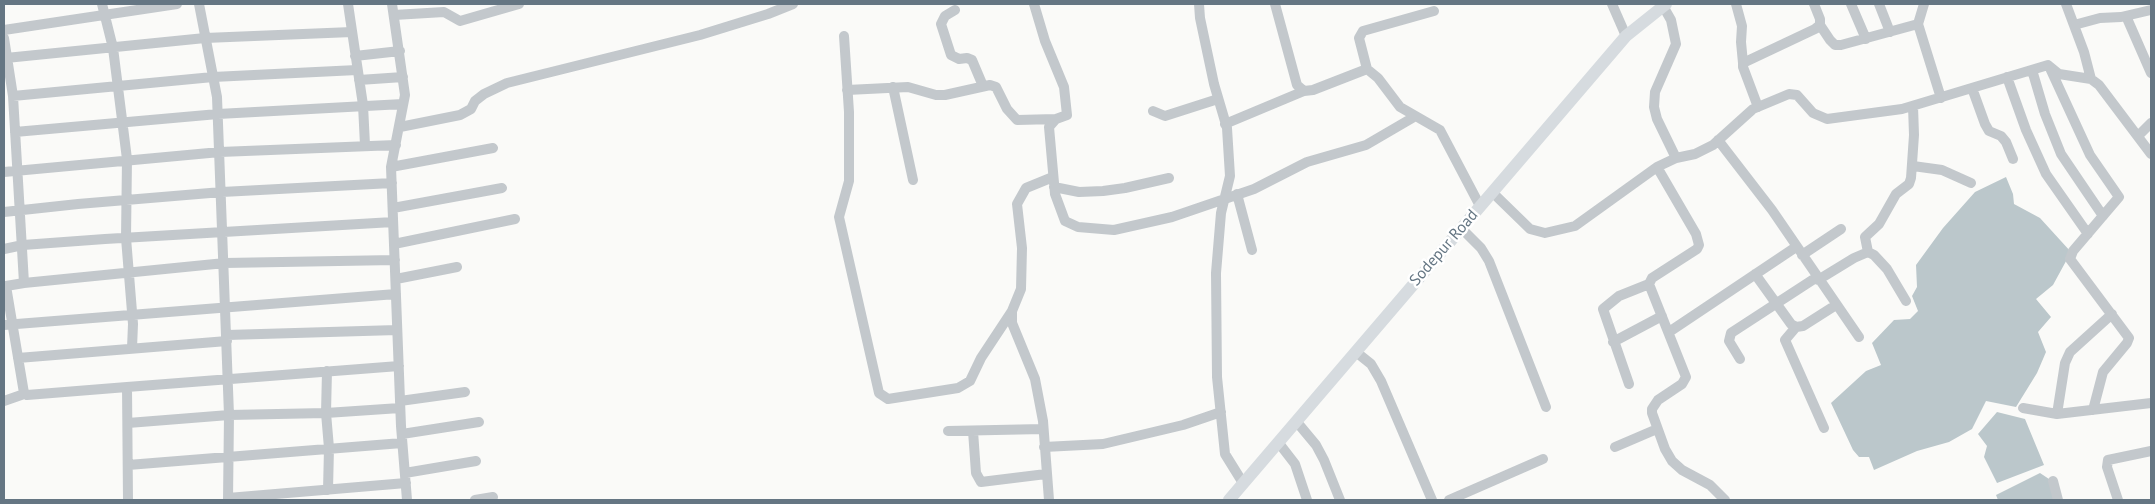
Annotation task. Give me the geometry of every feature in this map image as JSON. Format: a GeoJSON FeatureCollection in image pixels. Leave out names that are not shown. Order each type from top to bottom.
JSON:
{"type":"FeatureCollection","features":[{"type":"Feature","properties":{"kind":"main road","name":"Sodepur Road"},"geometry":{"type":"LineString","coordinates":[[1229,500],[1626,36],[1665,5]]}},
{"type":"Feature","properties":{"kind":"street"},"geometry":{"type":"LineString","coordinates":[[102,4],[113,48],[127,159],[126,238],[132,314],[132,348]]}},
{"type":"Feature","properties":{"kind":"street"},"geometry":{"type":"LineString","coordinates":[[4,30],[178,4]]}},
{"type":"Feature","properties":{"kind":"street"},"geometry":{"type":"LineString","coordinates":[[199,4],[218,114],[227,338],[229,415],[228,499],[328,490],[405,478],[476,461]]}},
{"type":"Feature","properties":{"kind":"street"},"geometry":{"type":"LineString","coordinates":[[348,4],[363,105],[365,145]]}},
{"type":"Feature","properties":{"kind":"street"},"geometry":{"type":"LineString","coordinates":[[392,4],[403,77],[403,104],[400,127],[391,167],[400,404],[407,500]]}},
{"type":"Feature","properties":{"kind":"street"},"geometry":{"type":"LineString","coordinates":[[394,15],[444,12],[460,21],[520,4]]}},
{"type":"Feature","properties":{"kind":"street"},"geometry":{"type":"LineString","coordinates":[[400,127],[460,116],[471,109],[475,101],[484,94],[506,83],[700,35],[768,14],[793,4]]}},
{"type":"Feature","properties":{"kind":"street"},"geometry":{"type":"LineString","coordinates":[[847,90],[893,87],[908,88],[936,96],[945,96],[983,86],[996,87],[1007,109],[1017,120],[1056,119],[1067,116],[1064,87],[1045,41],[1034,4]]}},
{"type":"Feature","properties":{"kind":"street"},"geometry":{"type":"LineString","coordinates":[[1199,4],[1200,18],[1218,99],[1226,124],[1230,176],[1221,212],[1214,310],[1216,377],[1225,454],[1244,483]]}},
{"type":"Feature","properties":{"kind":"street"},"geometry":{"type":"LineString","coordinates":[[1275,4],[1293,74],[1297,85],[1304,91]]}},
{"type":"Feature","properties":{"kind":"street"},"geometry":{"type":"LineString","coordinates":[[1612,4],[1626,36]]}},
{"type":"Feature","properties":{"kind":"street"},"geometry":{"type":"LineString","coordinates":[[1736,4],[1742,26],[1743,67],[1758,107]]}},
{"type":"Feature","properties":{"kind":"street"},"geometry":{"type":"LineString","coordinates":[[1814,4],[1820,25],[1835,45],[1842,46],[1890,32],[1920,28]]}},
{"type":"Feature","properties":{"kind":"street"},"geometry":{"type":"LineString","coordinates":[[1851,4],[1866,39]]}},
{"type":"Feature","properties":{"kind":"street"},"geometry":{"type":"LineString","coordinates":[[1878,4],[1890,32]]}},
{"type":"Feature","properties":{"kind":"street"},"geometry":{"type":"LineString","coordinates":[[1925,4],[1920,28],[1941,98]]}},
{"type":"Feature","properties":{"kind":"street"},"geometry":{"type":"LineString","coordinates":[[2066,4],[2084,52],[2091,79]]}},
{"type":"Feature","properties":{"kind":"street"},"geometry":{"type":"LineString","coordinates":[[1665,5],[1671,20],[1676,44],[1655,92],[1654,108],[1657,119],[1676,158]]}},
{"type":"Feature","properties":{"kind":"street"},"geometry":{"type":"LineString","coordinates":[[955,10],[942,20],[951,55],[959,59],[967,58],[972,60],[983,86]]}},
{"type":"Feature","properties":{"kind":"street"},"geometry":{"type":"LineString","coordinates":[[2074,25],[2100,18],[2126,16],[2151,10]]}},
{"type":"Feature","properties":{"kind":"street"},"geometry":{"type":"LineString","coordinates":[[1434,11],[1370,27],[1363,31],[1359,38],[1367,69],[1378,78],[1400,107],[1414,117],[1427,121],[1440,130],[1480,206]]}},
{"type":"Feature","properties":{"kind":"street"},"geometry":{"type":"LineString","coordinates":[[2126,16],[2151,73]]}},
{"type":"Feature","properties":{"kind":"street"},"geometry":{"type":"LineString","coordinates":[[1743,63],[1800,38],[1820,25]]}},
{"type":"Feature","properties":{"kind":"street"},"geometry":{"type":"LineString","coordinates":[[6,58],[205,38],[352,32]]}},
{"type":"Feature","properties":{"kind":"street"},"geometry":{"type":"LineString","coordinates":[[844,36],[849,182],[839,217],[880,394],[888,399],[958,388],[970,381],[981,358],[1012,311],[1021,289],[1022,248],[1017,204],[1026,188],[1054,182],[1079,192],[1103,191],[1169,178]]}},
{"type":"Feature","properties":{"kind":"street"},"geometry":{"type":"LineString","coordinates":[[4,38],[13,96],[19,170],[24,283]]}},
{"type":"Feature","properties":{"kind":"street"},"geometry":{"type":"LineString","coordinates":[[355,56],[400,51]]}},
{"type":"Feature","properties":{"kind":"street"},"geometry":{"type":"LineString","coordinates":[[2048,66],[2090,155],[2118,194],[2117,200],[2073,252],[2070,259],[2129,338],[2104,372],[2093,410]]}},
{"type":"Feature","properties":{"kind":"street"},"geometry":{"type":"LineString","coordinates":[[1492,192],[1530,229],[1545,233],[1575,226],[1657,167],[1676,158],[1695,154],[1718,140],[1758,107],[1789,94],[1797,95],[1813,113],[1827,119],[1913,106],[2048,66],[2067,77],[2091,79],[2099,85],[2151,154]]}},
{"type":"Feature","properties":{"kind":"street"},"geometry":{"type":"LineString","coordinates":[[1226,124],[1304,91],[1367,69]]}},
{"type":"Feature","properties":{"kind":"street"},"geometry":{"type":"LineString","coordinates":[[13,96],[118,84],[357,70]]}},
{"type":"Feature","properties":{"kind":"street"},"geometry":{"type":"LineString","coordinates":[[2032,70],[2045,114],[2061,154],[2103,216]]}},
{"type":"Feature","properties":{"kind":"street"},"geometry":{"type":"LineString","coordinates":[[359,80],[403,77]]}},
{"type":"Feature","properties":{"kind":"street"},"geometry":{"type":"LineString","coordinates":[[2007,77],[2026,130],[2046,174],[2088,234]]}},
{"type":"Feature","properties":{"kind":"street"},"geometry":{"type":"LineString","coordinates":[[893,87],[914,180]]}},
{"type":"Feature","properties":{"kind":"street"},"geometry":{"type":"LineString","coordinates":[[1972,88],[1985,124],[1989,130],[2001,136],[2006,142],[2013,159]]}},
{"type":"Feature","properties":{"kind":"street"},"geometry":{"type":"LineString","coordinates":[[1153,111],[1165,116],[1218,99]]}},
{"type":"Feature","properties":{"kind":"street"},"geometry":{"type":"LineString","coordinates":[[15,132],[218,114],[403,104]]}},
{"type":"Feature","properties":{"kind":"street"},"geometry":{"type":"LineString","coordinates":[[1868,252],[1865,237],[1879,224],[1896,194],[1909,184],[1913,166],[1913,106]]}},
{"type":"Feature","properties":{"kind":"street"},"geometry":{"type":"LineString","coordinates":[[1056,119],[1050,127],[1054,182],[1059,209],[1065,221],[1078,227],[1114,230],[1172,217],[1237,194],[1273,180],[1307,162],[1366,145],[1414,117]]}},
{"type":"Feature","properties":{"kind":"street"},"geometry":{"type":"LineString","coordinates":[[2138,136],[2151,123]]}},
{"type":"Feature","properties":{"kind":"street"},"geometry":{"type":"LineString","coordinates":[[1718,140],[1772,210],[1836,305],[1860,337]]}},
{"type":"Feature","properties":{"kind":"street"},"geometry":{"type":"LineString","coordinates":[[4,172],[127,159],[220,152],[396,145]]}},
{"type":"Feature","properties":{"kind":"street"},"geometry":{"type":"LineString","coordinates":[[391,167],[493,148]]}},
{"type":"Feature","properties":{"kind":"street"},"geometry":{"type":"LineString","coordinates":[[1913,166],[1942,170],[1971,183]]}},
{"type":"Feature","properties":{"kind":"street"},"geometry":{"type":"LineString","coordinates":[[1629,384],[1603,309],[1619,296],[1649,284],[1652,278],[1697,249],[1699,245],[1696,234],[1657,167]]}},
{"type":"Feature","properties":{"kind":"street"},"geometry":{"type":"LineString","coordinates":[[4,212],[222,192],[392,183]]}},
{"type":"Feature","properties":{"kind":"street"},"geometry":{"type":"LineString","coordinates":[[393,208],[502,188]]}},
{"type":"Feature","properties":{"kind":"street"},"geometry":{"type":"LineString","coordinates":[[1237,194],[1252,250]]}},
{"type":"Feature","properties":{"kind":"street"},"geometry":{"type":"LineString","coordinates":[[394,244],[515,219]]}},
{"type":"Feature","properties":{"kind":"street"},"geometry":{"type":"LineString","coordinates":[[4,249],[23,245],[393,222]]}},
{"type":"Feature","properties":{"kind":"street"},"geometry":{"type":"LineString","coordinates":[[1461,228],[1481,248],[1489,262],[1546,407]]}},
{"type":"Feature","properties":{"kind":"street"},"geometry":{"type":"LineString","coordinates":[[1669,332],[1755,274],[1841,229]]}},
{"type":"Feature","properties":{"kind":"street"},"geometry":{"type":"LineString","coordinates":[[1740,359],[1728,336],[1776,302],[1868,252],[1874,255],[1887,269],[1906,301]]}},
{"type":"Feature","properties":{"kind":"street"},"geometry":{"type":"LineString","coordinates":[[5,286],[224,263],[395,260]]}},
{"type":"Feature","properties":{"kind":"street"},"geometry":{"type":"LineString","coordinates":[[396,280],[457,267]]}},
{"type":"Feature","properties":{"kind":"street"},"geometry":{"type":"LineString","coordinates":[[4,274],[8,324],[18,358],[24,394]]}},
{"type":"Feature","properties":{"kind":"street"},"geometry":{"type":"LineString","coordinates":[[1755,274],[1791,324],[1796,327],[1803,326],[1836,305]]}},
{"type":"Feature","properties":{"kind":"street"},"geometry":{"type":"LineString","coordinates":[[1649,284],[1686,377],[1682,384],[1658,400],[1652,409],[1657,429],[1672,461],[1682,470],[1710,485],[1725,500]]}},
{"type":"Feature","properties":{"kind":"street"},"geometry":{"type":"LineString","coordinates":[[8,324],[226,309],[396,294]]}},
{"type":"Feature","properties":{"kind":"street"},"geometry":{"type":"LineString","coordinates":[[1012,311],[1012,323],[1035,379],[1043,429],[1050,500]]}},
{"type":"Feature","properties":{"kind":"street"},"geometry":{"type":"LineString","coordinates":[[2057,414],[2065,363],[2070,352],[2112,314]]}},
{"type":"Feature","properties":{"kind":"street"},"geometry":{"type":"LineString","coordinates":[[1613,342],[1662,316]]}},
{"type":"Feature","properties":{"kind":"street"},"geometry":{"type":"LineString","coordinates":[[1796,327],[1785,340],[1824,428]]}},
{"type":"Feature","properties":{"kind":"street"},"geometry":{"type":"LineString","coordinates":[[18,358],[227,338],[398,330]]}},
{"type":"Feature","properties":{"kind":"street"},"geometry":{"type":"LineString","coordinates":[[1356,352],[1371,364],[1381,381],[1432,500]]}},
{"type":"Feature","properties":{"kind":"street"},"geometry":{"type":"LineString","coordinates":[[4,402],[24,394],[399,366]]}},
{"type":"Feature","properties":{"kind":"street"},"geometry":{"type":"LineString","coordinates":[[327,371],[328,490]]}},
{"type":"Feature","properties":{"kind":"street"},"geometry":{"type":"LineString","coordinates":[[127,387],[128,500]]}},
{"type":"Feature","properties":{"kind":"street"},"geometry":{"type":"LineString","coordinates":[[128,423],[229,415],[326,413],[400,404],[465,392]]}},
{"type":"Feature","properties":{"kind":"street"},"geometry":{"type":"LineString","coordinates":[[2023,408],[2057,414],[2151,403]]}},
{"type":"Feature","properties":{"kind":"street"},"geometry":{"type":"LineString","coordinates":[[1044,447],[1103,444],[1183,425],[1221,412]]}},
{"type":"Feature","properties":{"kind":"street"},"geometry":{"type":"LineString","coordinates":[[1296,421],[1316,445],[1340,500]]}},
{"type":"Feature","properties":{"kind":"street"},"geometry":{"type":"LineString","coordinates":[[128,465],[329,448],[402,438],[479,422]]}},
{"type":"Feature","properties":{"kind":"street"},"geometry":{"type":"LineString","coordinates":[[948,431],[1043,429]]}},
{"type":"Feature","properties":{"kind":"street"},"geometry":{"type":"LineString","coordinates":[[1615,448],[1657,429]]}},
{"type":"Feature","properties":{"kind":"street"},"geometry":{"type":"LineString","coordinates":[[973,431],[976,473],[981,482],[986,483],[1046,474]]}},
{"type":"Feature","properties":{"kind":"street"},"geometry":{"type":"LineString","coordinates":[[1278,442],[1295,464],[1307,500]]}},
{"type":"Feature","properties":{"kind":"street"},"geometry":{"type":"LineString","coordinates":[[2118,500],[2107,467],[2108,460],[2151,451]]}},
{"type":"Feature","properties":{"kind":"street"},"geometry":{"type":"LineString","coordinates":[[1449,500],[1543,459]]}},
{"type":"Feature","properties":{"kind":"street"},"geometry":{"type":"LineString","coordinates":[[2053,481],[2058,500]]}},
{"type":"Feature","properties":{"kind":"street"},"geometry":{"type":"LineString","coordinates":[[475,500],[493,496]]}},
{"type":"Feature","properties":{"kind":"shaded area"},"geometry":{"type":"Polygon","coordinates":[[[2006,177],[2013,194],[2014,204],[2040,218],[2071,252],[2053,285],[2036,299],[2051,317],[2038,332],[2046,352],[2037,373],[2016,407],[1986,401],[1972,429],[1949,442],[1917,451],[1874,470],[1869,457],[1859,457],[1853,450],[1831,403],[1866,371],[1881,365],[1872,343],[1894,320],[1910,319],[1918,311],[1912,296],[1917,287],[1916,265],[1943,228],[1975,192],[2006,177]]]}},
{"type":"Feature","properties":{"kind":"shaded area"},"geometry":{"type":"Polygon","coordinates":[[[1997,412],[2025,419],[2044,465],[1997,483],[1984,457],[1987,446],[1978,434],[1997,412]]]}},
{"type":"Feature","properties":{"kind":"shaded area"},"geometry":{"type":"Polygon","coordinates":[[[2040,473],[2049,479],[2055,500],[1998,500],[1996,495],[2040,473]]]}}]}
